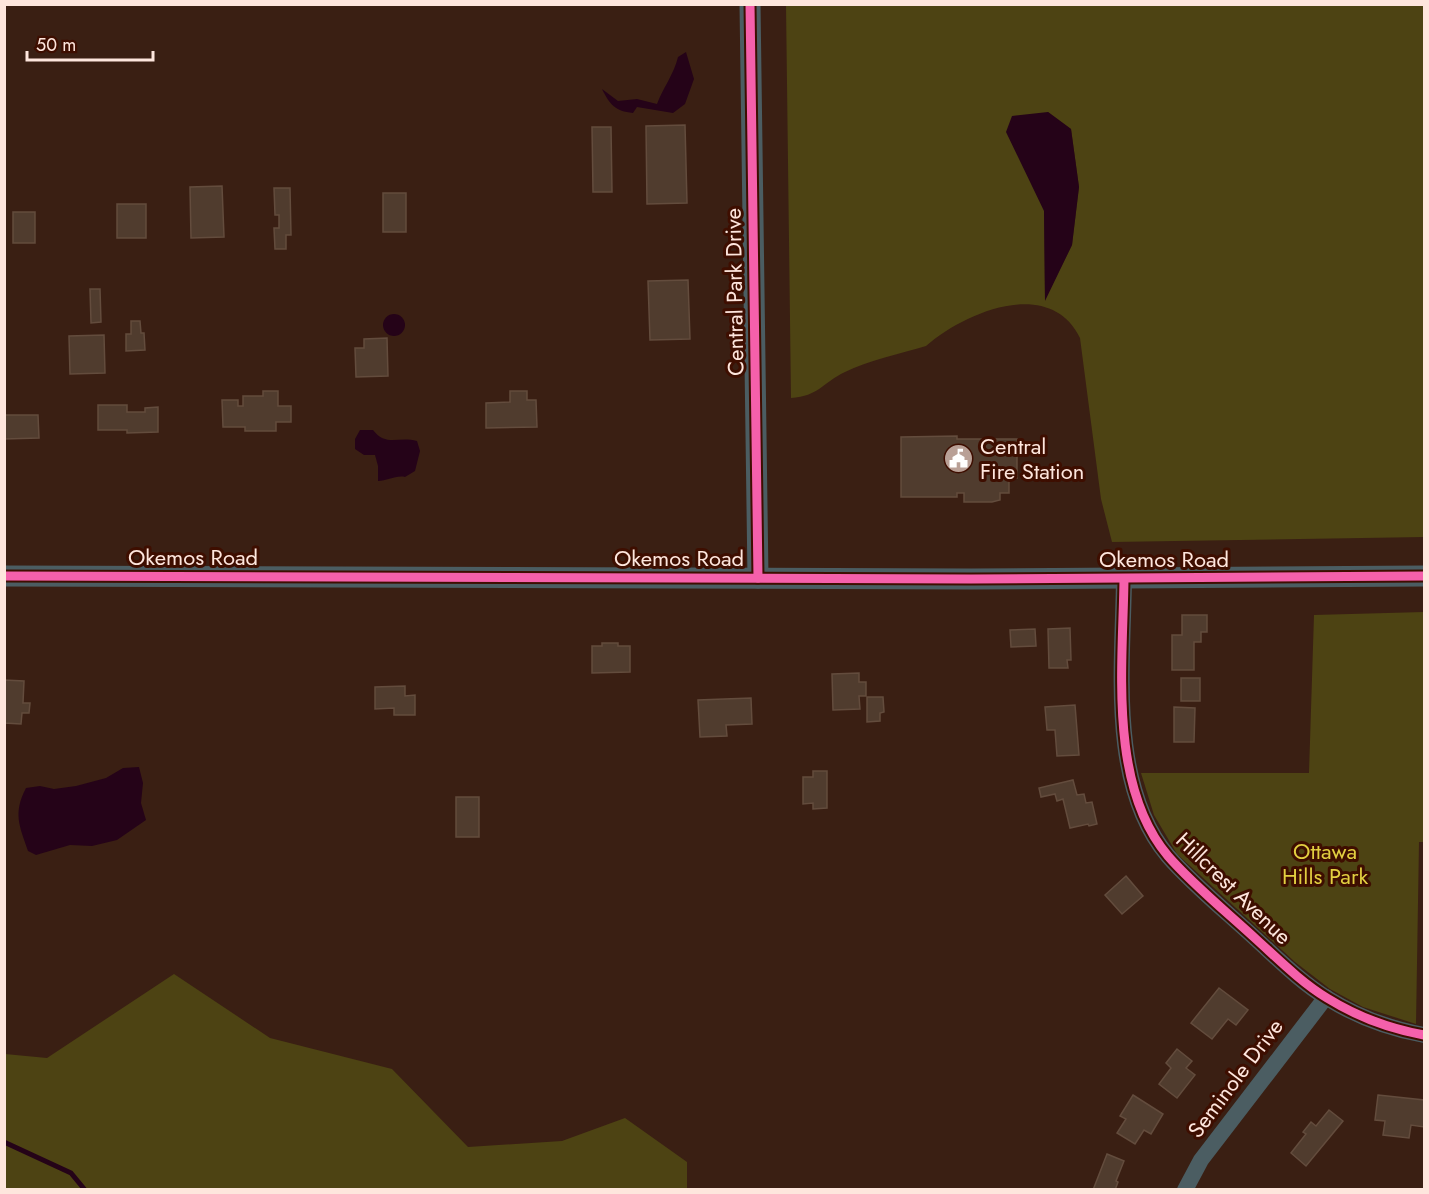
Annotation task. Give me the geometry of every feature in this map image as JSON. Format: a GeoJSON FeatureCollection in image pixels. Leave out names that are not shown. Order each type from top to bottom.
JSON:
{"type":"FeatureCollection","features":[{"type":"Feature","properties":{"kind":"street","name":"Central Park Drive"},"geometry":{"type":"LineString","coordinates":[[750,4],[758,578]]}},
{"type":"Feature","properties":{"kind":"street","name":"Okemos Road"},"geometry":{"type":"LineString","coordinates":[[4,576],[1124,579],[1425,576]]}},
{"type":"Feature","properties":{"kind":"street","name":"Hillcrest Avenue"},"geometry":{"type":"LineString","coordinates":[[1124,579],[1123,727],[1133,783],[1152,834],[1168,856],[1197,884],[1280,960],[1326,997],[1372,1019],[1425,1035]]}},
{"type":"Feature","properties":{"kind":"street","name":"Seminole Drive"},"geometry":{"type":"LineString","coordinates":[[1185,1190],[1200,1160],[1326,997]]}},
{"type":"Feature","properties":{"kind":"green space"},"geometry":{"type":"Polygon","coordinates":[[[786,5],[1424,5],[1424,537],[1112,542],[1101,499],[1080,338],[1066,319],[1049,308],[1028,304],[1006,306],[984,312],[943,333],[926,346],[854,368],[808,395],[791,398],[786,5]],[[1048,112],[1044,211],[1045,299],[1072,245],[1079,187],[1071,129],[1048,112]]]}},
{"type":"Feature","properties":{"kind":"green space","name":"Ottawa Hills Park"},"geometry":{"type":"Polygon","coordinates":[[[1424,612],[1424,842],[1419,842],[1416,1024],[1363,1007],[1330,989],[1295,962],[1177,854],[1154,815],[1141,773],[1309,773],[1314,615],[1424,612]]]}},
{"type":"Feature","properties":{"kind":"green space"},"geometry":{"type":"Polygon","coordinates":[[[174,974],[270,1038],[392,1069],[468,1147],[562,1141],[625,1118],[687,1162],[687,1189],[5,1189],[5,1054],[47,1058],[174,974]]]}},
{"type":"Feature","properties":{"kind":"shaded area"},"geometry":{"type":"Polygon","coordinates":[[[686,52],[694,79],[685,104],[673,113],[637,107],[633,113],[622,111],[611,103],[602,89],[618,101],[637,99],[657,104],[678,57],[686,52]]]}},
{"type":"Feature","properties":{"kind":"shaded area"},"geometry":{"type":"Polygon","coordinates":[[[1048,112],[1071,129],[1079,187],[1072,245],[1045,301],[1044,211],[1006,132],[1012,116],[1048,112]]]}},
{"type":"Feature","properties":{"kind":"shaded area"},"geometry":{"type":"Polygon","coordinates":[[[394,314],[402,317],[405,325],[402,333],[394,336],[386,333],[383,325],[386,317],[394,314]]]}},
{"type":"Feature","properties":{"kind":"shaded area"},"geometry":{"type":"Polygon","coordinates":[[[360,430],[373,430],[388,440],[417,441],[420,451],[415,471],[405,477],[378,481],[375,455],[364,455],[355,449],[355,439],[360,430]]]}},
{"type":"Feature","properties":{"kind":"shaded area"},"geometry":{"type":"Polygon","coordinates":[[[139,767],[143,783],[141,803],[146,820],[117,840],[92,846],[70,845],[36,855],[28,851],[19,819],[20,805],[26,788],[40,786],[54,789],[76,786],[106,778],[123,768],[139,767]]]}},
{"type":"Feature","properties":{"kind":"building"},"geometry":{"type":"Polygon","coordinates":[[[685,125],[687,203],[647,204],[646,126],[685,125]]]}},
{"type":"Feature","properties":{"kind":"building"},"geometry":{"type":"Polygon","coordinates":[[[592,127],[611,127],[612,192],[593,192],[592,127]]]}},
{"type":"Feature","properties":{"kind":"building"},"geometry":{"type":"Polygon","coordinates":[[[222,186],[224,237],[191,238],[190,187],[222,186]]]}},
{"type":"Feature","properties":{"kind":"building"},"geometry":{"type":"Polygon","coordinates":[[[274,188],[290,188],[291,235],[286,235],[286,249],[275,249],[274,228],[279,228],[279,215],[275,215],[274,188]]]}},
{"type":"Feature","properties":{"kind":"building"},"geometry":{"type":"Polygon","coordinates":[[[383,193],[406,193],[406,232],[383,232],[383,193]]]}},
{"type":"Feature","properties":{"kind":"building"},"geometry":{"type":"Polygon","coordinates":[[[117,204],[146,204],[146,238],[117,238],[117,204]]]}},
{"type":"Feature","properties":{"kind":"building"},"geometry":{"type":"Polygon","coordinates":[[[13,212],[35,212],[35,243],[13,243],[13,212]]]}},
{"type":"Feature","properties":{"kind":"building"},"geometry":{"type":"Polygon","coordinates":[[[688,280],[690,339],[650,340],[648,281],[688,280]]]}},
{"type":"Feature","properties":{"kind":"building"},"geometry":{"type":"Polygon","coordinates":[[[90,289],[100,289],[101,322],[91,323],[90,289]]]}},
{"type":"Feature","properties":{"kind":"building"},"geometry":{"type":"Polygon","coordinates":[[[131,321],[140,321],[141,333],[144,333],[145,350],[126,351],[126,334],[131,334],[131,321]]]}},
{"type":"Feature","properties":{"kind":"building"},"geometry":{"type":"Polygon","coordinates":[[[104,335],[105,373],[70,374],[69,336],[104,335]]]}},
{"type":"Feature","properties":{"kind":"building"},"geometry":{"type":"Polygon","coordinates":[[[387,338],[388,376],[356,377],[355,348],[364,348],[364,339],[387,338]]]}},
{"type":"Feature","properties":{"kind":"building"},"geometry":{"type":"Polygon","coordinates":[[[263,391],[278,391],[278,406],[291,406],[291,422],[276,422],[276,431],[245,431],[245,427],[223,427],[222,400],[238,400],[238,406],[243,406],[243,396],[263,396],[263,391]]]}},
{"type":"Feature","properties":{"kind":"building"},"geometry":{"type":"Polygon","coordinates":[[[510,391],[527,391],[527,400],[536,400],[537,427],[486,428],[486,403],[510,402],[510,391]]]}},
{"type":"Feature","properties":{"kind":"building"},"geometry":{"type":"Polygon","coordinates":[[[98,405],[127,405],[127,412],[145,412],[145,408],[158,407],[158,432],[127,433],[127,430],[98,430],[98,405]]]}},
{"type":"Feature","properties":{"kind":"building"},"geometry":{"type":"Polygon","coordinates":[[[4,415],[38,415],[39,438],[4,439],[4,415]]]}},
{"type":"Feature","properties":{"kind":"building","name":"Central Fire Station"},"geometry":{"type":"Polygon","coordinates":[[[957,436],[957,439],[1017,439],[1017,478],[1009,478],[1009,493],[1000,493],[1000,500],[992,502],[964,502],[964,493],[957,493],[957,497],[901,497],[901,437],[957,436]]]}},
{"type":"Feature","properties":{"kind":"building"},"geometry":{"type":"Polygon","coordinates":[[[1182,615],[1207,615],[1207,632],[1201,632],[1201,642],[1194,642],[1194,670],[1172,670],[1172,635],[1182,635],[1182,615]]]}},
{"type":"Feature","properties":{"kind":"building"},"geometry":{"type":"Polygon","coordinates":[[[1070,628],[1071,660],[1067,660],[1068,668],[1049,668],[1048,629],[1070,628]]]}},
{"type":"Feature","properties":{"kind":"building"},"geometry":{"type":"Polygon","coordinates":[[[1035,629],[1036,646],[1011,647],[1010,630],[1035,629]]]}},
{"type":"Feature","properties":{"kind":"building"},"geometry":{"type":"Polygon","coordinates":[[[602,643],[630,646],[630,672],[592,673],[592,646],[602,646],[602,643]]]}},
{"type":"Feature","properties":{"kind":"building"},"geometry":{"type":"Polygon","coordinates":[[[859,673],[859,682],[866,682],[866,696],[859,696],[860,709],[833,710],[832,674],[859,673]]]}},
{"type":"Feature","properties":{"kind":"building"},"geometry":{"type":"Polygon","coordinates":[[[1181,678],[1200,678],[1200,701],[1181,701],[1181,678]]]}},
{"type":"Feature","properties":{"kind":"building"},"geometry":{"type":"Polygon","coordinates":[[[4,680],[24,681],[23,703],[30,703],[29,713],[22,713],[21,724],[4,723],[4,680]]]}},
{"type":"Feature","properties":{"kind":"building"},"geometry":{"type":"Polygon","coordinates":[[[405,686],[405,696],[415,695],[415,715],[394,715],[394,708],[375,709],[375,687],[405,686]]]}},
{"type":"Feature","properties":{"kind":"building"},"geometry":{"type":"Polygon","coordinates":[[[867,697],[883,697],[884,712],[880,713],[880,721],[867,722],[867,697]]]}},
{"type":"Feature","properties":{"kind":"building"},"geometry":{"type":"Polygon","coordinates":[[[751,698],[752,724],[726,725],[727,736],[700,737],[698,700],[751,698]]]}},
{"type":"Feature","properties":{"kind":"building"},"geometry":{"type":"Polygon","coordinates":[[[1075,705],[1079,755],[1057,756],[1055,730],[1047,730],[1045,707],[1075,705]]]}},
{"type":"Feature","properties":{"kind":"building"},"geometry":{"type":"Polygon","coordinates":[[[1174,707],[1195,708],[1194,742],[1174,742],[1174,707]]]}},
{"type":"Feature","properties":{"kind":"building"},"geometry":{"type":"Polygon","coordinates":[[[813,771],[827,771],[827,808],[813,809],[813,803],[803,804],[803,777],[813,777],[813,771]]]}},
{"type":"Feature","properties":{"kind":"building"},"geometry":{"type":"Polygon","coordinates":[[[1073,780],[1077,795],[1084,794],[1086,803],[1092,802],[1097,824],[1070,828],[1063,799],[1057,801],[1055,794],[1041,797],[1039,788],[1073,780]]]}},
{"type":"Feature","properties":{"kind":"building"},"geometry":{"type":"Polygon","coordinates":[[[456,797],[479,797],[479,837],[456,837],[456,797]]]}},
{"type":"Feature","properties":{"kind":"building"},"geometry":{"type":"Polygon","coordinates":[[[1126,876],[1143,896],[1122,914],[1105,895],[1126,876]]]}},
{"type":"Feature","properties":{"kind":"building"},"geometry":{"type":"Polygon","coordinates":[[[1219,988],[1248,1010],[1236,1025],[1228,1019],[1212,1039],[1191,1023],[1219,988]]]}},
{"type":"Feature","properties":{"kind":"building"},"geometry":{"type":"Polygon","coordinates":[[[1177,1049],[1192,1061],[1186,1068],[1195,1075],[1177,1098],[1159,1084],[1171,1068],[1166,1063],[1177,1049]]]}},
{"type":"Feature","properties":{"kind":"building"},"geometry":{"type":"Polygon","coordinates":[[[1133,1095],[1163,1114],[1151,1134],[1144,1130],[1135,1144],[1117,1133],[1126,1119],[1120,1116],[1133,1095]]]}},
{"type":"Feature","properties":{"kind":"building"},"geometry":{"type":"Polygon","coordinates":[[[1378,1095],[1424,1100],[1424,1127],[1411,1125],[1409,1138],[1383,1135],[1385,1121],[1375,1120],[1378,1095]]]}},
{"type":"Feature","properties":{"kind":"building"},"geometry":{"type":"Polygon","coordinates":[[[1329,1110],[1343,1121],[1306,1166],[1291,1153],[1306,1134],[1303,1132],[1311,1122],[1316,1126],[1329,1110]]]}},
{"type":"Feature","properties":{"kind":"building"},"geometry":{"type":"Polygon","coordinates":[[[1107,1154],[1124,1161],[1115,1190],[1093,1190],[1107,1154]]]}},
{"type":"Feature","properties":{"kind":"waterway"},"geometry":{"type":"LineString","coordinates":[[4,1142],[71,1173],[85,1190]]}},
{"type":"Feature","properties":{"kind":"cycle path"},"geometry":{"type":"LineString","coordinates":[[750,4],[758,578]]}},
{"type":"Feature","properties":{"kind":"cycle path"},"geometry":{"type":"LineString","coordinates":[[4,576],[971,579],[1424,576]]}},
{"type":"Feature","properties":{"kind":"cycle path"},"geometry":{"type":"LineString","coordinates":[[1124,579],[1122,686],[1127,760],[1136,795],[1149,827],[1168,856],[1282,963],[1318,992],[1338,1005],[1362,1016],[1424,1035]]}},
{"type":"Feature","properties":{"kind":"place","name":"Central Fire Station"},"geometry":{"type":"Point","coordinates":[959,459]}}]}
